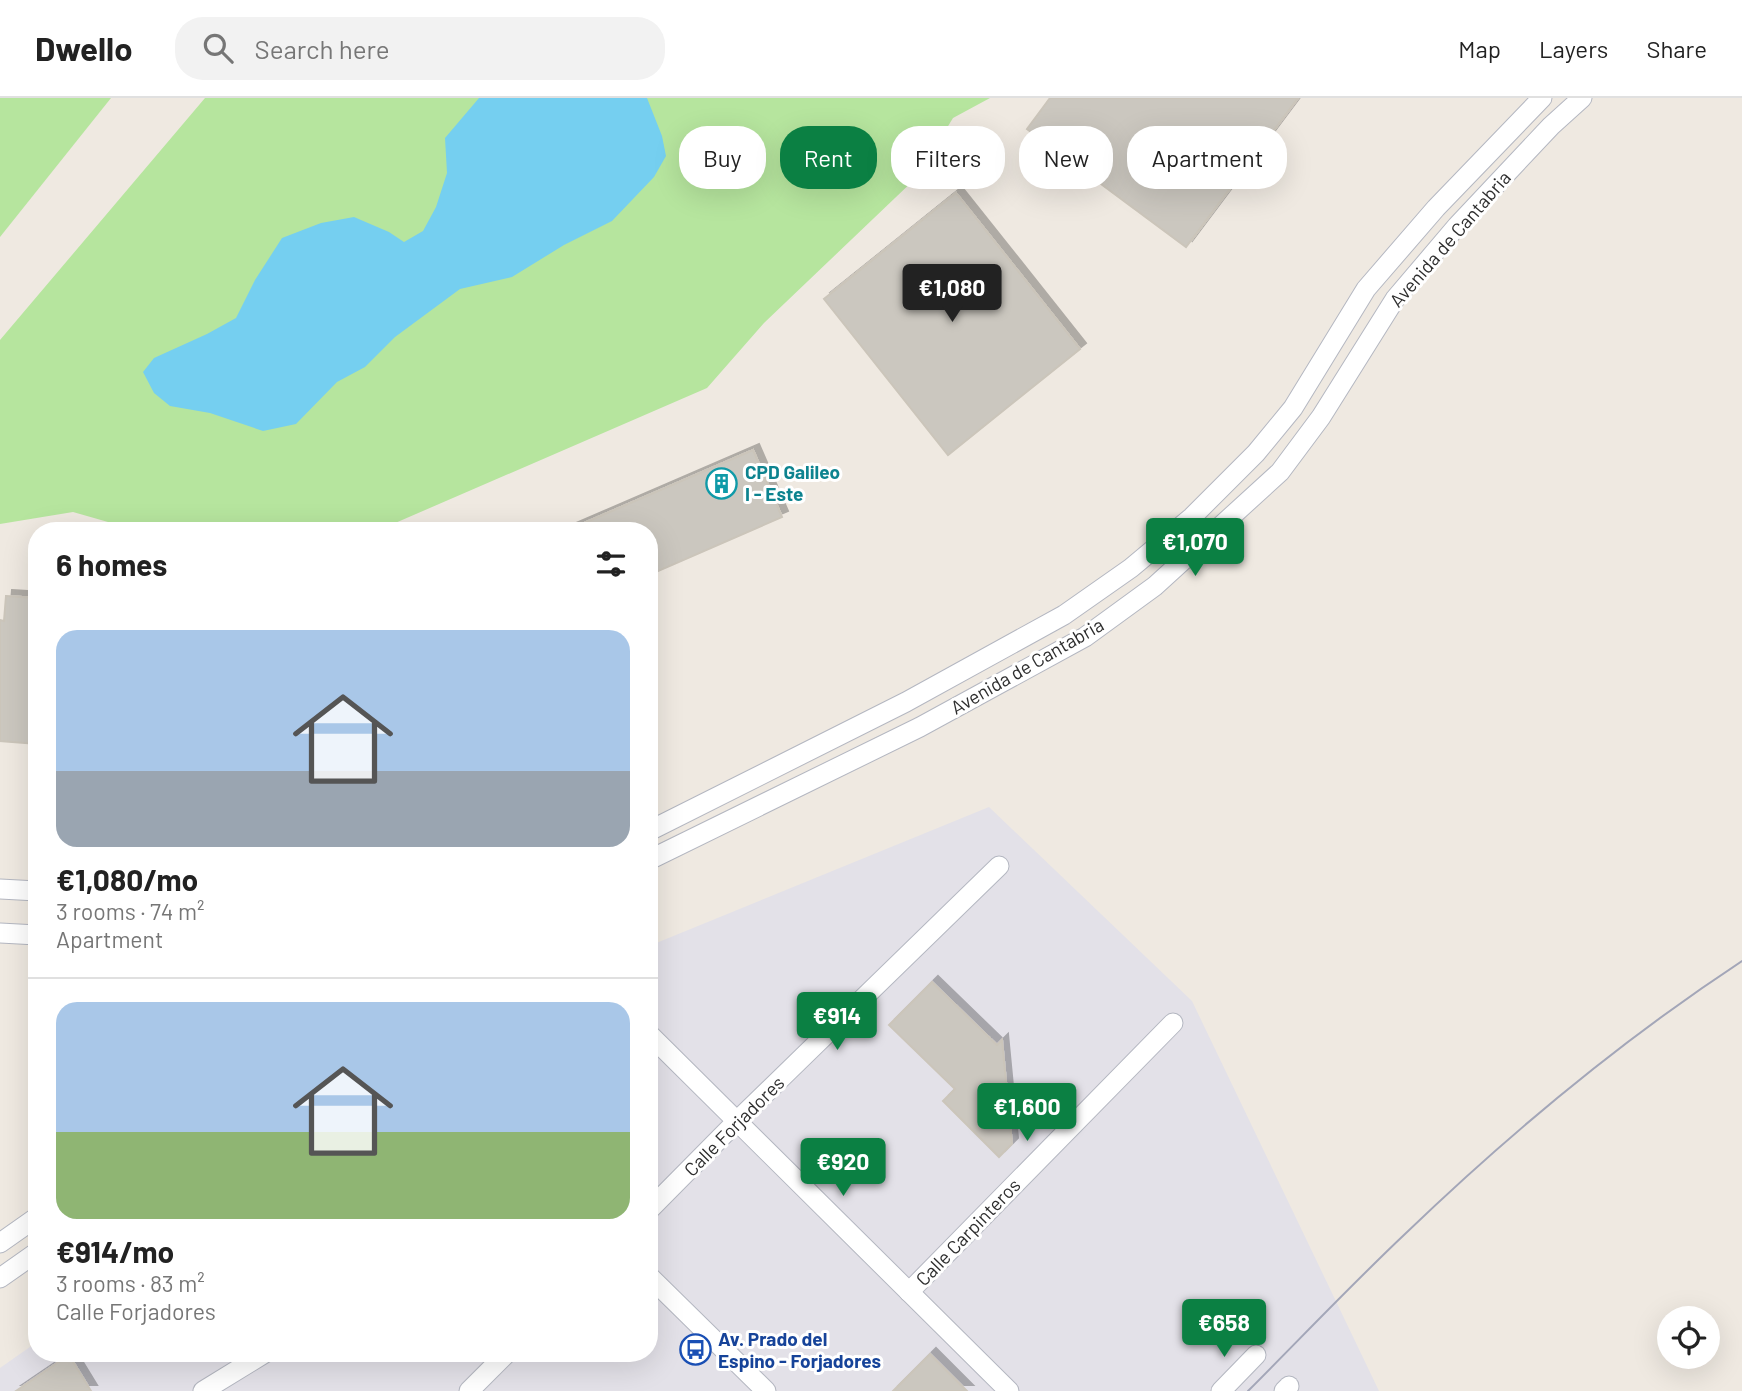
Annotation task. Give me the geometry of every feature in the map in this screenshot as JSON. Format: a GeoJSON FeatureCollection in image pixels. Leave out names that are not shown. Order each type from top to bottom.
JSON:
{"type":"FeatureCollection","features":[{"type":"Feature","properties":{"kind":"street","name":"Avenida de Cantabria"},"geometry":{"type":"LineString","coordinates":[[658,826],[906,702],[1064,615],[1131,568],[1192,517],[1256,453],[1293,408],[1366,289],[1436,208],[1542,98]]}},
{"type":"Feature","properties":{"kind":"street","name":"Avenida de Cantabria"},"geometry":{"type":"LineString","coordinates":[[658,856],[920,727],[1085,637],[1155,586],[1280,472],[1321,417],[1395,299],[1457,226],[1551,126],[1582,98]]}},
{"type":"Feature","properties":{"kind":"street","name":"Calle Forjadores"},"geometry":{"type":"LineString","coordinates":[[658,1201],[999,866]]}},
{"type":"Feature","properties":{"kind":"street"},"geometry":{"type":"LineString","coordinates":[[0,890],[28,891]]}},
{"type":"Feature","properties":{"kind":"street"},"geometry":{"type":"LineString","coordinates":[[0,933],[28,935]]}},
{"type":"Feature","properties":{"kind":"street","name":"Calle Carpinteros"},"geometry":{"type":"LineString","coordinates":[[909,1292],[1173,1023]]}},
{"type":"Feature","properties":{"kind":"street"},"geometry":{"type":"LineString","coordinates":[[658,1043],[1009,1391]]}},
{"type":"Feature","properties":{"kind":"street"},"geometry":{"type":"LineString","coordinates":[[0,1243],[28,1223]]}},
{"type":"Feature","properties":{"kind":"street"},"geometry":{"type":"LineString","coordinates":[[0,1278],[28,1258]]}},
{"type":"Feature","properties":{"kind":"street"},"geometry":{"type":"LineString","coordinates":[[658,1285],[766,1391]]}},
{"type":"Feature","properties":{"kind":"street"},"geometry":{"type":"LineString","coordinates":[[1222,1391],[1256,1354]]}},
{"type":"Feature","properties":{"kind":"street"},"geometry":{"type":"LineString","coordinates":[[204,1391],[251,1362]]}},
{"type":"Feature","properties":{"kind":"street"},"geometry":{"type":"LineString","coordinates":[[469,1391],[498,1362]]}},
{"type":"Feature","properties":{"kind":"shaded area"},"geometry":{"type":"Polygon","coordinates":[[[989,807],[1192,1001],[1379,1391],[0,1391],[0,1368],[28,1348],[28,1362],[658,1362],[658,942],[989,807]]]}},
{"type":"Feature","properties":{"kind":"green space"},"geometry":{"type":"Polygon","coordinates":[[[0,98],[111,98],[0,237],[0,98]]]}},
{"type":"Feature","properties":{"kind":"green space"},"geometry":{"type":"Polygon","coordinates":[[[205,98],[990,98],[953,118],[948,126],[891,126],[891,189],[904,189],[764,323],[707,388],[397,522],[108,522],[73,512],[0,524],[0,340],[205,98]]]}},
{"type":"Feature","properties":{"kind":"water"},"geometry":{"type":"Polygon","coordinates":[[[479,98],[647,98],[662,136],[666,156],[654,177],[612,221],[564,245],[512,277],[460,289],[395,337],[365,367],[337,382],[296,424],[263,431],[210,413],[170,406],[154,393],[143,372],[154,358],[236,318],[255,280],[282,238],[321,223],[354,217],[389,232],[404,242],[423,231],[436,207],[447,173],[445,138],[479,98]]]}},
{"type":"Feature","properties":{"kind":"building"},"geometry":{"type":"Polygon","coordinates":[[[1050,98],[1298,98],[1277,126],[1127,126],[1127,189],[1230,189],[1186,247],[1108,189],[1113,189],[1113,126],[1029,126],[1050,98]]]}},
{"type":"Feature","properties":{"kind":"building"},"geometry":{"type":"Polygon","coordinates":[[[956,193],[1080,349],[948,455],[824,299],[956,193]]]}},
{"type":"Feature","properties":{"kind":"building","name":"CPD Galileo I - Este"},"geometry":{"type":"Polygon","coordinates":[[[753,450],[782,517],[658,571],[658,522],[586,522],[753,450]]]}},
{"type":"Feature","properties":{"kind":"building"},"geometry":{"type":"Polygon","coordinates":[[[6,596],[28,597],[28,743],[0,741],[0,620],[4,621],[6,596]]]}},
{"type":"Feature","properties":{"kind":"building"},"geometry":{"type":"Polygon","coordinates":[[[932,982],[997,1045],[1002,1040],[1012,1144],[999,1157],[943,1101],[955,1089],[889,1025],[932,982]]]}},
{"type":"Feature","properties":{"kind":"building"},"geometry":{"type":"Polygon","coordinates":[[[930,1354],[967,1391],[893,1391],[930,1354]]]}},
{"type":"Feature","properties":{"kind":"building"},"geometry":{"type":"Polygon","coordinates":[[[59,1362],[73,1362],[91,1391],[16,1391],[59,1362]]]}},
{"type":"Feature","properties":{"kind":"tram line"},"geometry":{"type":"LineString","coordinates":[[1248,1391],[1385,1253],[1485,1160],[1610,1056],[1742,961]]}},
{"type":"Feature","properties":{"kind":"place","name":"CPD Galileo I - Este"},"geometry":{"type":"Point","coordinates":[722,483]}},
{"type":"Feature","properties":{"kind":"place","name":"Av. Prado del Espino - Forjadores"},"geometry":{"type":"Point","coordinates":[695,1350]}}]}
